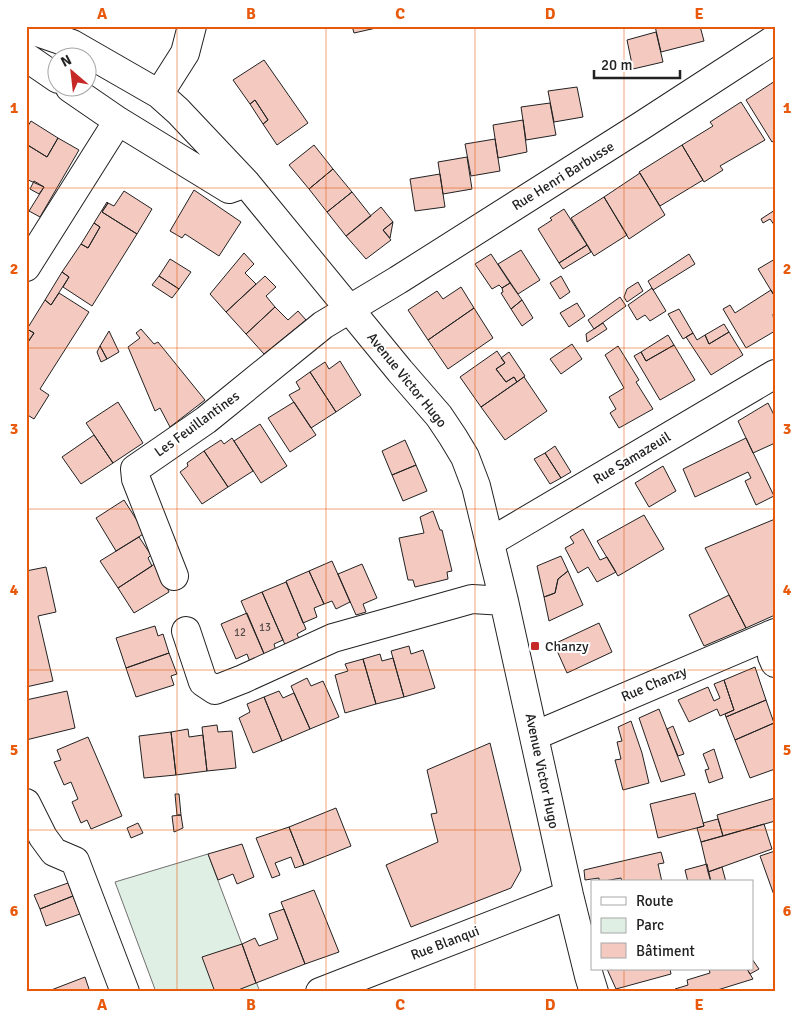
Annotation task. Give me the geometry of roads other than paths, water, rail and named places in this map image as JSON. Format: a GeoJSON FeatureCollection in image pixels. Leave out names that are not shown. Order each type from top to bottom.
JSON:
{"type":"FeatureCollection","features":[{"type":"Feature","properties":{"kind":"street"},"geometry":{"type":"LineString","coordinates":[[159,94],[186,52],[192,26]]}},
{"type":"Feature","properties":{"kind":"street","name":"Avenue Victor Hugo"},"geometry":{"type":"LineString","coordinates":[[26,28],[72,44],[159,94],[178,111],[246,184],[439,416],[466,457],[476,486],[490,542],[569,895],[594,992]]}},
{"type":"Feature","properties":{"kind":"street","name":"Rue Henri Barbusse"},"geometry":{"type":"LineString","coordinates":[[349,309],[641,126],[775,39]]}},
{"type":"Feature","properties":{"kind":"street"},"geometry":{"type":"LineString","coordinates":[[26,57],[48,72]]}},
{"type":"Feature","properties":{"kind":"street"},"geometry":{"type":"LineString","coordinates":[[85,98],[118,121],[229,189],[246,184]]}},
{"type":"Feature","properties":{"kind":"street"},"geometry":{"type":"LineString","coordinates":[[26,267],[118,121]]}},
{"type":"Feature","properties":{"kind":"street","name":"Les Feuillantines"},"geometry":{"type":"LineString","coordinates":[[174,576],[136,479],[136,469],[206,420],[323,325],[349,309]]}},
{"type":"Feature","properties":{"kind":"street","name":"Rue Samazeuil"},"geometry":{"type":"LineString","coordinates":[[490,542],[775,374]]}},
{"type":"Feature","properties":{"kind":"street"},"geometry":{"type":"LineString","coordinates":[[186,631],[203,682],[215,690],[333,638],[472,599],[504,601]]}},
{"type":"Feature","properties":{"kind":"street"},"geometry":{"type":"LineString","coordinates":[[772,634],[772,656],[775,663]]}},
{"type":"Feature","properties":{"kind":"street","name":"Rue Chanzy"},"geometry":{"type":"LineString","coordinates":[[534,736],[772,634]]}},
{"type":"Feature","properties":{"kind":"street"},"geometry":{"type":"LineString","coordinates":[[26,803],[43,837],[54,852],[75,862],[125,992]]}},
{"type":"Feature","properties":{"kind":"street","name":"Rue Blanqui"},"geometry":{"type":"LineString","coordinates":[[320,992],[569,895]]}},
{"type":"Feature","properties":{"kind":"place","name":"Chanzy"},"geometry":{"type":"Point","coordinates":[535,646]}}]}
